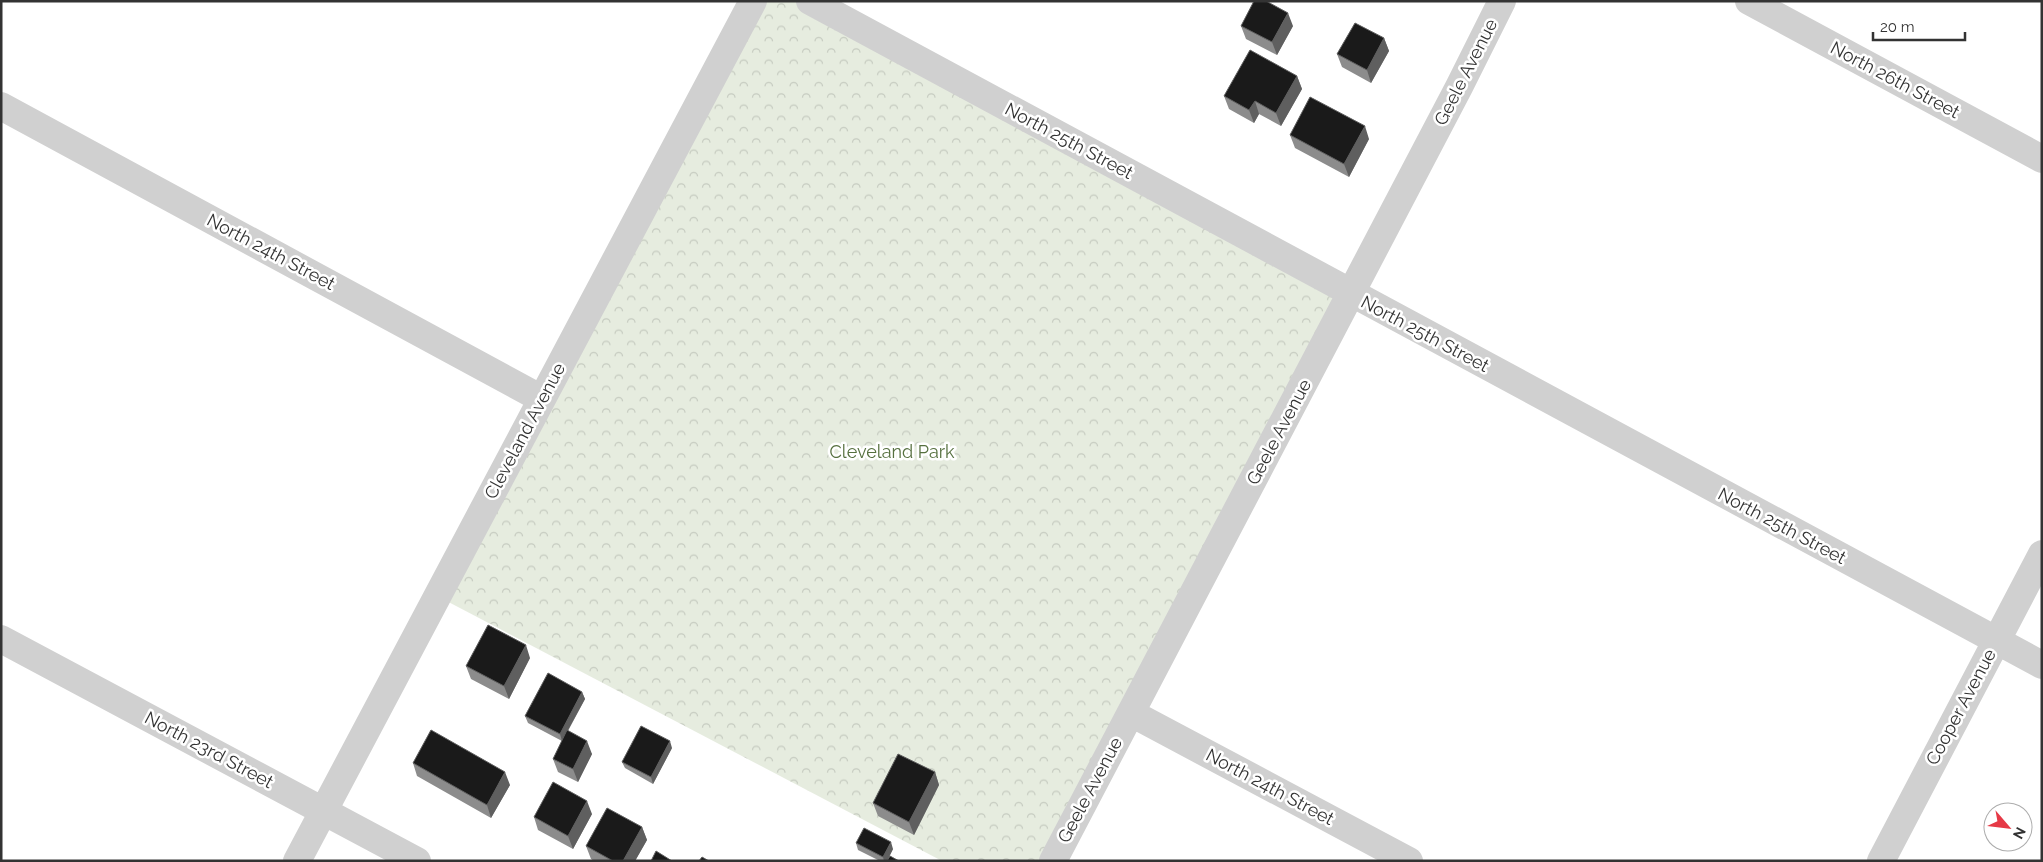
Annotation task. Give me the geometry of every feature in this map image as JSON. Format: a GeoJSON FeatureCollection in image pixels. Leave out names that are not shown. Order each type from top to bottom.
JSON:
{"type":"FeatureCollection","features":[{"type":"Feature","properties":{"kind":"street","name":"Cleveland Avenue"},"geometry":{"type":"LineString","coordinates":[[297,861],[752,1]]}},
{"type":"Feature","properties":{"kind":"street","name":"North 25th Street"},"geometry":{"type":"LineString","coordinates":[[810,1],[2042,665]]}},
{"type":"Feature","properties":{"kind":"street","name":"Geele Avenue"},"geometry":{"type":"LineString","coordinates":[[1053,861],[1351,294],[1502,1]]}},
{"type":"Feature","properties":{"kind":"street","name":"North 26th Street"},"geometry":{"type":"LineString","coordinates":[[1748,1],[2042,159]]}},
{"type":"Feature","properties":{"kind":"street","name":"North 24th Street"},"geometry":{"type":"LineString","coordinates":[[1,106],[542,399]]}},
{"type":"Feature","properties":{"kind":"street","name":"Cooper Avenue"},"geometry":{"type":"LineString","coordinates":[[1881,861],[2042,554]]}},
{"type":"Feature","properties":{"kind":"street","name":"North 23rd Street"},"geometry":{"type":"LineString","coordinates":[[1,639],[417,861]]}},
{"type":"Feature","properties":{"kind":"street","name":"North 24th Street"},"geometry":{"type":"LineString","coordinates":[[1131,713],[1409,861]]}},
{"type":"Feature","properties":{"kind":"green space","name":"Cleveland Park"},"geometry":{"type":"Polygon","coordinates":[[[753,1],[810,1],[1351,294],[1053,861],[942,861],[437,596],[753,1]]]}},
{"type":"Feature","properties":{"kind":"building"},"geometry":{"type":"Polygon","coordinates":[[[1254,1],[1266,1],[1288,13],[1272,42],[1241,26],[1254,1]]]}},
{"type":"Feature","properties":{"kind":"building"},"geometry":{"type":"Polygon","coordinates":[[[1355,23],[1384,38],[1367,70],[1337,54],[1355,23]]]}},
{"type":"Feature","properties":{"kind":"building"},"geometry":{"type":"Polygon","coordinates":[[[1250,50],[1297,76],[1276,113],[1255,101],[1249,110],[1224,96],[1250,50]]]}},
{"type":"Feature","properties":{"kind":"building"},"geometry":{"type":"Polygon","coordinates":[[[1310,97],[1365,126],[1344,164],[1290,135],[1310,97]]]}},
{"type":"Feature","properties":{"kind":"building"},"geometry":{"type":"Polygon","coordinates":[[[488,625],[526,645],[504,686],[466,666],[488,625]]]}},
{"type":"Feature","properties":{"kind":"building"},"geometry":{"type":"Polygon","coordinates":[[[548,673],[582,692],[560,734],[525,716],[548,673]]]}},
{"type":"Feature","properties":{"kind":"building"},"geometry":{"type":"Polygon","coordinates":[[[641,726],[670,741],[651,777],[622,762],[641,726]]]}},
{"type":"Feature","properties":{"kind":"building"},"geometry":{"type":"Polygon","coordinates":[[[431,730],[505,772],[487,805],[413,763],[431,730]]]}},
{"type":"Feature","properties":{"kind":"building"},"geometry":{"type":"Polygon","coordinates":[[[567,730],[587,741],[573,769],[553,759],[567,730]]]}},
{"type":"Feature","properties":{"kind":"building"},"geometry":{"type":"Polygon","coordinates":[[[898,754],[935,772],[909,822],[873,803],[898,754]]]}},
{"type":"Feature","properties":{"kind":"building"},"geometry":{"type":"Polygon","coordinates":[[[553,782],[587,801],[568,836],[534,817],[553,782]]]}},
{"type":"Feature","properties":{"kind":"building"},"geometry":{"type":"Polygon","coordinates":[[[607,808],[642,827],[623,861],[613,861],[586,846],[607,808]]]}},
{"type":"Feature","properties":{"kind":"building"},"geometry":{"type":"Polygon","coordinates":[[[864,828],[891,842],[883,857],[856,843],[864,828]]]}},
{"type":"Feature","properties":{"kind":"building"},"geometry":{"type":"Polygon","coordinates":[[[656,851],[672,861],[651,861],[656,851]]]}},
{"type":"Feature","properties":{"kind":"building"},"geometry":{"type":"Polygon","coordinates":[[[890,856],[899,861],[887,861],[890,856]]]}},
{"type":"Feature","properties":{"kind":"building"},"geometry":{"type":"Polygon","coordinates":[[[702,857],[709,861],[699,861],[702,857]]]}}]}
